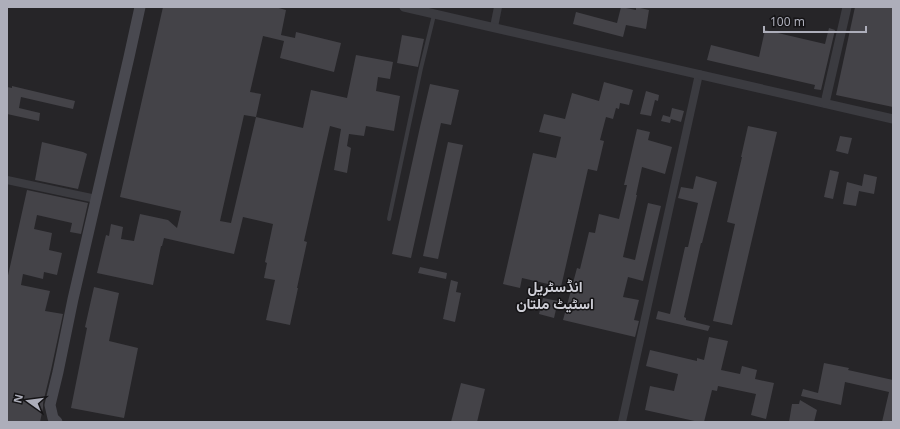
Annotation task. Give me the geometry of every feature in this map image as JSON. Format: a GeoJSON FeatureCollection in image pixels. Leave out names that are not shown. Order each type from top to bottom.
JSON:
{"type":"FeatureCollection","features":[{"type":"Feature","properties":{"kind":"main road"},"geometry":{"type":"LineString","coordinates":[[58,422],[53,418],[50,405],[72,299],[140,7]]}},
{"type":"Feature","properties":{"kind":"street"},"geometry":{"type":"LineString","coordinates":[[404,7],[893,119]]}},
{"type":"Feature","properties":{"kind":"street"},"geometry":{"type":"LineString","coordinates":[[494,27],[498,7]]}},
{"type":"Feature","properties":{"kind":"street"},"geometry":{"type":"LineString","coordinates":[[825,103],[846,7]]}},
{"type":"Feature","properties":{"kind":"street"},"geometry":{"type":"LineString","coordinates":[[622,422],[699,74]]}},
{"type":"Feature","properties":{"kind":"street"},"geometry":{"type":"LineString","coordinates":[[7,180],[96,199]]}},
{"type":"Feature","properties":{"kind":"lane"},"geometry":{"type":"LineString","coordinates":[[389,219],[434,14]]}},
{"type":"Feature","properties":{"kind":"shaded area"},"geometry":{"type":"Polygon","coordinates":[[[7,7],[893,7],[893,422],[7,422],[7,7]]]}},
{"type":"Feature","properties":{"kind":"building"},"geometry":{"type":"Polygon","coordinates":[[[163,7],[275,7],[286,10],[281,35],[295,38],[296,32],[341,43],[334,72],[280,58],[284,41],[263,36],[250,92],[261,94],[256,117],[303,128],[311,90],[347,98],[356,55],[393,62],[390,79],[378,77],[376,91],[400,96],[394,131],[366,126],[364,136],[349,134],[347,146],[351,148],[347,173],[334,170],[341,129],[330,126],[304,241],[307,242],[290,325],[266,320],[275,280],[264,278],[267,263],[265,262],[273,224],[243,217],[234,254],[164,238],[153,285],[97,273],[106,235],[109,236],[111,224],[123,227],[121,239],[134,241],[140,214],[168,220],[177,228],[181,211],[120,197],[163,7]],[[244,115],[220,221],[231,223],[256,117],[244,115]]]}},
{"type":"Feature","properties":{"kind":"building"},"geometry":{"type":"Polygon","coordinates":[[[621,7],[636,10],[636,7],[649,10],[646,29],[626,25],[623,37],[573,24],[576,12],[617,23],[621,7]]]}},
{"type":"Feature","properties":{"kind":"building"},"geometry":{"type":"Polygon","coordinates":[[[855,7],[893,7],[893,107],[836,95],[855,7]]]}},
{"type":"Feature","properties":{"kind":"building"},"geometry":{"type":"Polygon","coordinates":[[[829,28],[835,30],[821,90],[814,89],[815,85],[707,60],[711,45],[759,57],[765,30],[825,44],[829,28]]]}},
{"type":"Feature","properties":{"kind":"building"},"geometry":{"type":"Polygon","coordinates":[[[402,35],[424,39],[418,67],[397,63],[402,35]]]}},
{"type":"Feature","properties":{"kind":"building"},"geometry":{"type":"Polygon","coordinates":[[[604,82],[633,90],[629,105],[620,103],[619,109],[616,108],[613,119],[606,117],[600,140],[604,141],[597,171],[588,169],[561,287],[522,278],[520,288],[503,284],[533,153],[556,158],[561,137],[539,132],[544,114],[565,119],[572,93],[599,101],[604,82]]]}},
{"type":"Feature","properties":{"kind":"building"},"geometry":{"type":"Polygon","coordinates":[[[430,84],[459,90],[451,125],[441,123],[411,258],[392,254],[430,84]]]}},
{"type":"Feature","properties":{"kind":"building"},"geometry":{"type":"Polygon","coordinates":[[[12,86],[75,101],[73,109],[21,97],[19,108],[40,113],[39,121],[7,114],[7,87],[12,88],[12,86]]]}},
{"type":"Feature","properties":{"kind":"building"},"geometry":{"type":"Polygon","coordinates":[[[646,91],[659,95],[658,101],[655,100],[651,116],[640,114],[646,91]]]}},
{"type":"Feature","properties":{"kind":"building"},"geometry":{"type":"Polygon","coordinates":[[[672,108],[684,111],[681,122],[671,119],[670,123],[661,121],[663,115],[670,117],[672,108]]]}},
{"type":"Feature","properties":{"kind":"building"},"geometry":{"type":"Polygon","coordinates":[[[748,126],[777,132],[732,325],[713,321],[735,224],[727,222],[748,126]]]}},
{"type":"Feature","properties":{"kind":"building"},"geometry":{"type":"Polygon","coordinates":[[[637,129],[650,132],[648,140],[672,147],[665,174],[642,167],[623,257],[635,260],[648,203],[661,206],[643,281],[628,277],[623,297],[639,300],[634,320],[639,321],[635,337],[563,320],[577,268],[580,269],[589,232],[595,233],[599,214],[619,219],[627,185],[624,185],[637,129]]]}},
{"type":"Feature","properties":{"kind":"building"},"geometry":{"type":"Polygon","coordinates":[[[840,136],[852,138],[848,154],[836,151],[840,136]]]}},
{"type":"Feature","properties":{"kind":"building"},"geometry":{"type":"Polygon","coordinates":[[[42,142],[87,154],[78,189],[35,180],[42,142]]]}},
{"type":"Feature","properties":{"kind":"building"},"geometry":{"type":"Polygon","coordinates":[[[448,142],[463,145],[438,259],[423,256],[448,142]]]}},
{"type":"Feature","properties":{"kind":"building"},"geometry":{"type":"Polygon","coordinates":[[[830,170],[839,172],[833,199],[824,197],[830,170]]]}},
{"type":"Feature","properties":{"kind":"building"},"geometry":{"type":"Polygon","coordinates":[[[864,174],[877,177],[874,194],[859,191],[856,206],[843,204],[847,182],[862,186],[864,174]]]}},
{"type":"Feature","properties":{"kind":"building"},"geometry":{"type":"Polygon","coordinates":[[[696,176],[717,182],[684,317],[686,320],[710,326],[708,331],[656,319],[658,311],[670,314],[685,247],[688,247],[698,203],[678,198],[681,187],[693,189],[696,176]]]}},
{"type":"Feature","properties":{"kind":"building"},"geometry":{"type":"Polygon","coordinates":[[[27,190],[88,203],[81,234],[70,232],[72,223],[37,215],[34,229],[52,233],[49,250],[62,253],[57,275],[44,272],[43,279],[23,274],[21,285],[50,291],[45,311],[63,314],[40,422],[7,422],[7,280],[27,190]]]}},
{"type":"Feature","properties":{"kind":"building"},"geometry":{"type":"Polygon","coordinates":[[[420,267],[447,273],[446,279],[418,273],[420,267]]]}},
{"type":"Feature","properties":{"kind":"building"},"geometry":{"type":"Polygon","coordinates":[[[451,280],[458,282],[456,292],[461,293],[455,322],[443,319],[451,280]]]}},
{"type":"Feature","properties":{"kind":"building"},"geometry":{"type":"Polygon","coordinates":[[[94,287],[119,293],[109,341],[138,348],[124,418],[71,408],[87,328],[85,327],[94,287]]]}},
{"type":"Feature","properties":{"kind":"building"},"geometry":{"type":"Polygon","coordinates":[[[543,298],[558,301],[554,318],[539,314],[543,298]]]}},
{"type":"Feature","properties":{"kind":"building"},"geometry":{"type":"Polygon","coordinates":[[[709,337],[728,341],[721,370],[740,374],[742,366],[757,370],[755,379],[774,383],[766,419],[751,415],[756,394],[718,386],[717,391],[712,390],[704,422],[645,410],[650,386],[674,391],[678,374],[646,366],[650,350],[697,361],[697,358],[704,360],[709,337]]]}},
{"type":"Feature","properties":{"kind":"building"},"geometry":{"type":"Polygon","coordinates":[[[824,363],[893,380],[893,422],[882,422],[889,392],[845,382],[841,405],[801,396],[803,389],[818,393],[824,363]]]}},
{"type":"Feature","properties":{"kind":"building"},"geometry":{"type":"Polygon","coordinates":[[[461,383],[485,389],[477,422],[451,422],[461,383]]]}},
{"type":"Feature","properties":{"kind":"building"},"geometry":{"type":"Polygon","coordinates":[[[800,400],[817,410],[814,422],[789,422],[792,404],[799,404],[800,400]]]}},
{"type":"Feature","properties":{"kind":"district","name":"انڈسٹریل اسٹیٹ ملتان"},"geometry":{"type":"Point","coordinates":[555,294]}}]}
